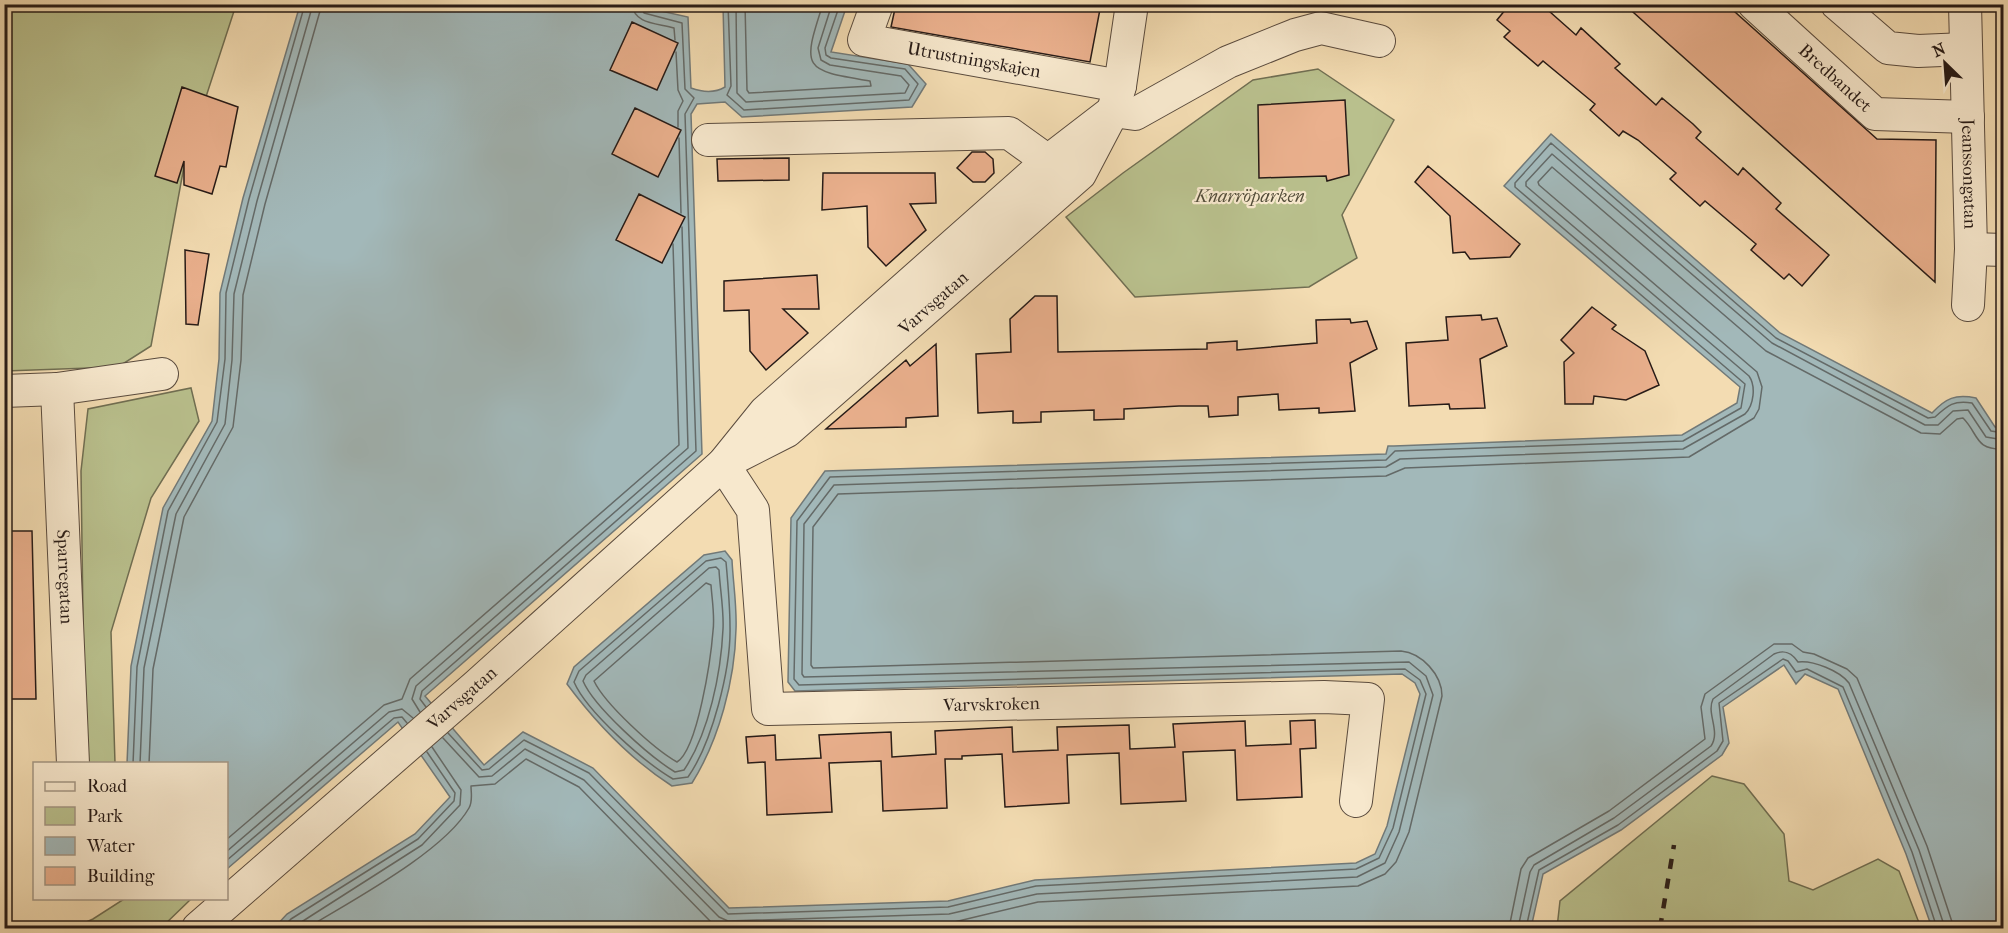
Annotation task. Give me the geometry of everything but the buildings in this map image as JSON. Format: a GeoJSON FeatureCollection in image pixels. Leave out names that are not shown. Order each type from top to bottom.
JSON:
{"type":"FeatureCollection","features":[{"type":"Feature","properties":{"kind":"street","name":"Utrustningskajen"},"geometry":{"type":"LineString","coordinates":[[877,4],[864,40],[1117,98]]}},
{"type":"Feature","properties":{"kind":"street","name":"Varvsgatan"},"geometry":{"type":"LineString","coordinates":[[723,464],[787,431],[1080,174],[1117,98],[1132,4]]}},
{"type":"Feature","properties":{"kind":"street","name":"Bredbandet"},"geometry":{"type":"LineString","coordinates":[[1754,4],[1875,114],[1968,117]]}},
{"type":"Feature","properties":{"kind":"street"},"geometry":{"type":"LineString","coordinates":[[1837,4],[1888,48],[1918,51],[1966,49]]}},
{"type":"Feature","properties":{"kind":"street","name":"Jeanssongatan"},"geometry":{"type":"LineString","coordinates":[[1965,4],[1971,249],[1968,305]]}},
{"type":"Feature","properties":{"kind":"street"},"geometry":{"type":"LineString","coordinates":[[1117,98],[1135,114],[1228,62],[1295,34],[1321,28],[1379,41]]}},
{"type":"Feature","properties":{"kind":"street","name":"Varvsgatan"},"geometry":{"type":"LineString","coordinates":[[198,928],[477,685],[723,464],[765,412],[1117,98]]}},
{"type":"Feature","properties":{"kind":"street"},"geometry":{"type":"LineString","coordinates":[[708,140],[1009,133],[1048,161]]}},
{"type":"Feature","properties":{"kind":"street"},"geometry":{"type":"LineString","coordinates":[[1971,249],[2004,250]]}},
{"type":"Feature","properties":{"kind":"street"},"geometry":{"type":"LineString","coordinates":[[4,391],[57,389],[162,374]]}},
{"type":"Feature","properties":{"kind":"street","name":"Sparregatan"},"geometry":{"type":"LineString","coordinates":[[57,389],[73,762]]}},
{"type":"Feature","properties":{"kind":"street","name":"Varvskroken"},"geometry":{"type":"LineString","coordinates":[[723,464],[753,510],[768,708],[1324,697],[1368,699],[1356,801]]}},
{"type":"Feature","properties":{"kind":"green space"},"geometry":{"type":"Polygon","coordinates":[[[4,5],[236,5],[185,161],[151,346],[118,367],[5,371],[4,5]]]}},
{"type":"Feature","properties":{"kind":"green space","name":"Knarröparken"},"geometry":{"type":"Polygon","coordinates":[[[1318,69],[1394,120],[1342,215],[1357,258],[1309,287],[1135,297],[1066,217],[1123,173],[1253,80],[1318,69]]]}},
{"type":"Feature","properties":{"kind":"green space"},"geometry":{"type":"Polygon","coordinates":[[[191,388],[199,421],[151,498],[111,632],[115,762],[85,762],[81,471],[88,409],[191,388]]]}},
{"type":"Feature","properties":{"kind":"green space"},"geometry":{"type":"Polygon","coordinates":[[[1712,776],[1744,784],[1784,834],[1789,881],[1813,890],[1878,859],[1899,871],[1921,928],[1557,928],[1560,901],[1712,776]]]}},
{"type":"Feature","properties":{"kind":"green space"},"geometry":{"type":"Polygon","coordinates":[[[122,900],[190,900],[161,928],[73,928],[93,919],[122,900]]]}},
{"type":"Feature","properties":{"kind":"water"},"geometry":{"type":"Polygon","coordinates":[[[300,5],[634,5],[688,17],[691,88],[708,91],[725,87],[723,5],[847,5],[831,52],[908,64],[926,84],[912,107],[742,117],[725,102],[697,104],[691,114],[702,454],[425,696],[484,765],[523,732],[593,768],[729,908],[948,901],[1035,880],[1356,863],[1375,854],[1387,826],[1420,694],[1415,683],[1402,674],[795,691],[788,682],[791,518],[825,471],[1386,454],[1388,446],[1682,435],[1737,403],[1740,387],[1504,186],[1551,134],[1780,333],[1932,413],[1951,398],[1976,398],[1995,427],[2003,427],[2003,928],[1932,928],[1906,854],[1838,689],[1805,674],[1796,684],[1784,665],[1723,707],[1729,743],[1722,755],[1621,830],[1543,874],[1531,928],[274,928],[287,914],[415,834],[450,797],[398,722],[228,868],[228,762],[127,762],[131,666],[163,508],[212,421],[219,359],[220,293],[243,198],[300,5]]]}},
{"type":"Feature","properties":{"kind":"water"},"geometry":{"type":"Polygon","coordinates":[[[725,551],[732,560],[736,612],[735,648],[729,689],[718,729],[702,766],[692,783],[672,786],[615,740],[567,684],[574,667],[704,555],[725,551]]]}},
{"type":"Feature","properties":{"kind":"railway"},"geometry":{"type":"LineString","coordinates":[[1660,928],[1674,845]]}}]}
